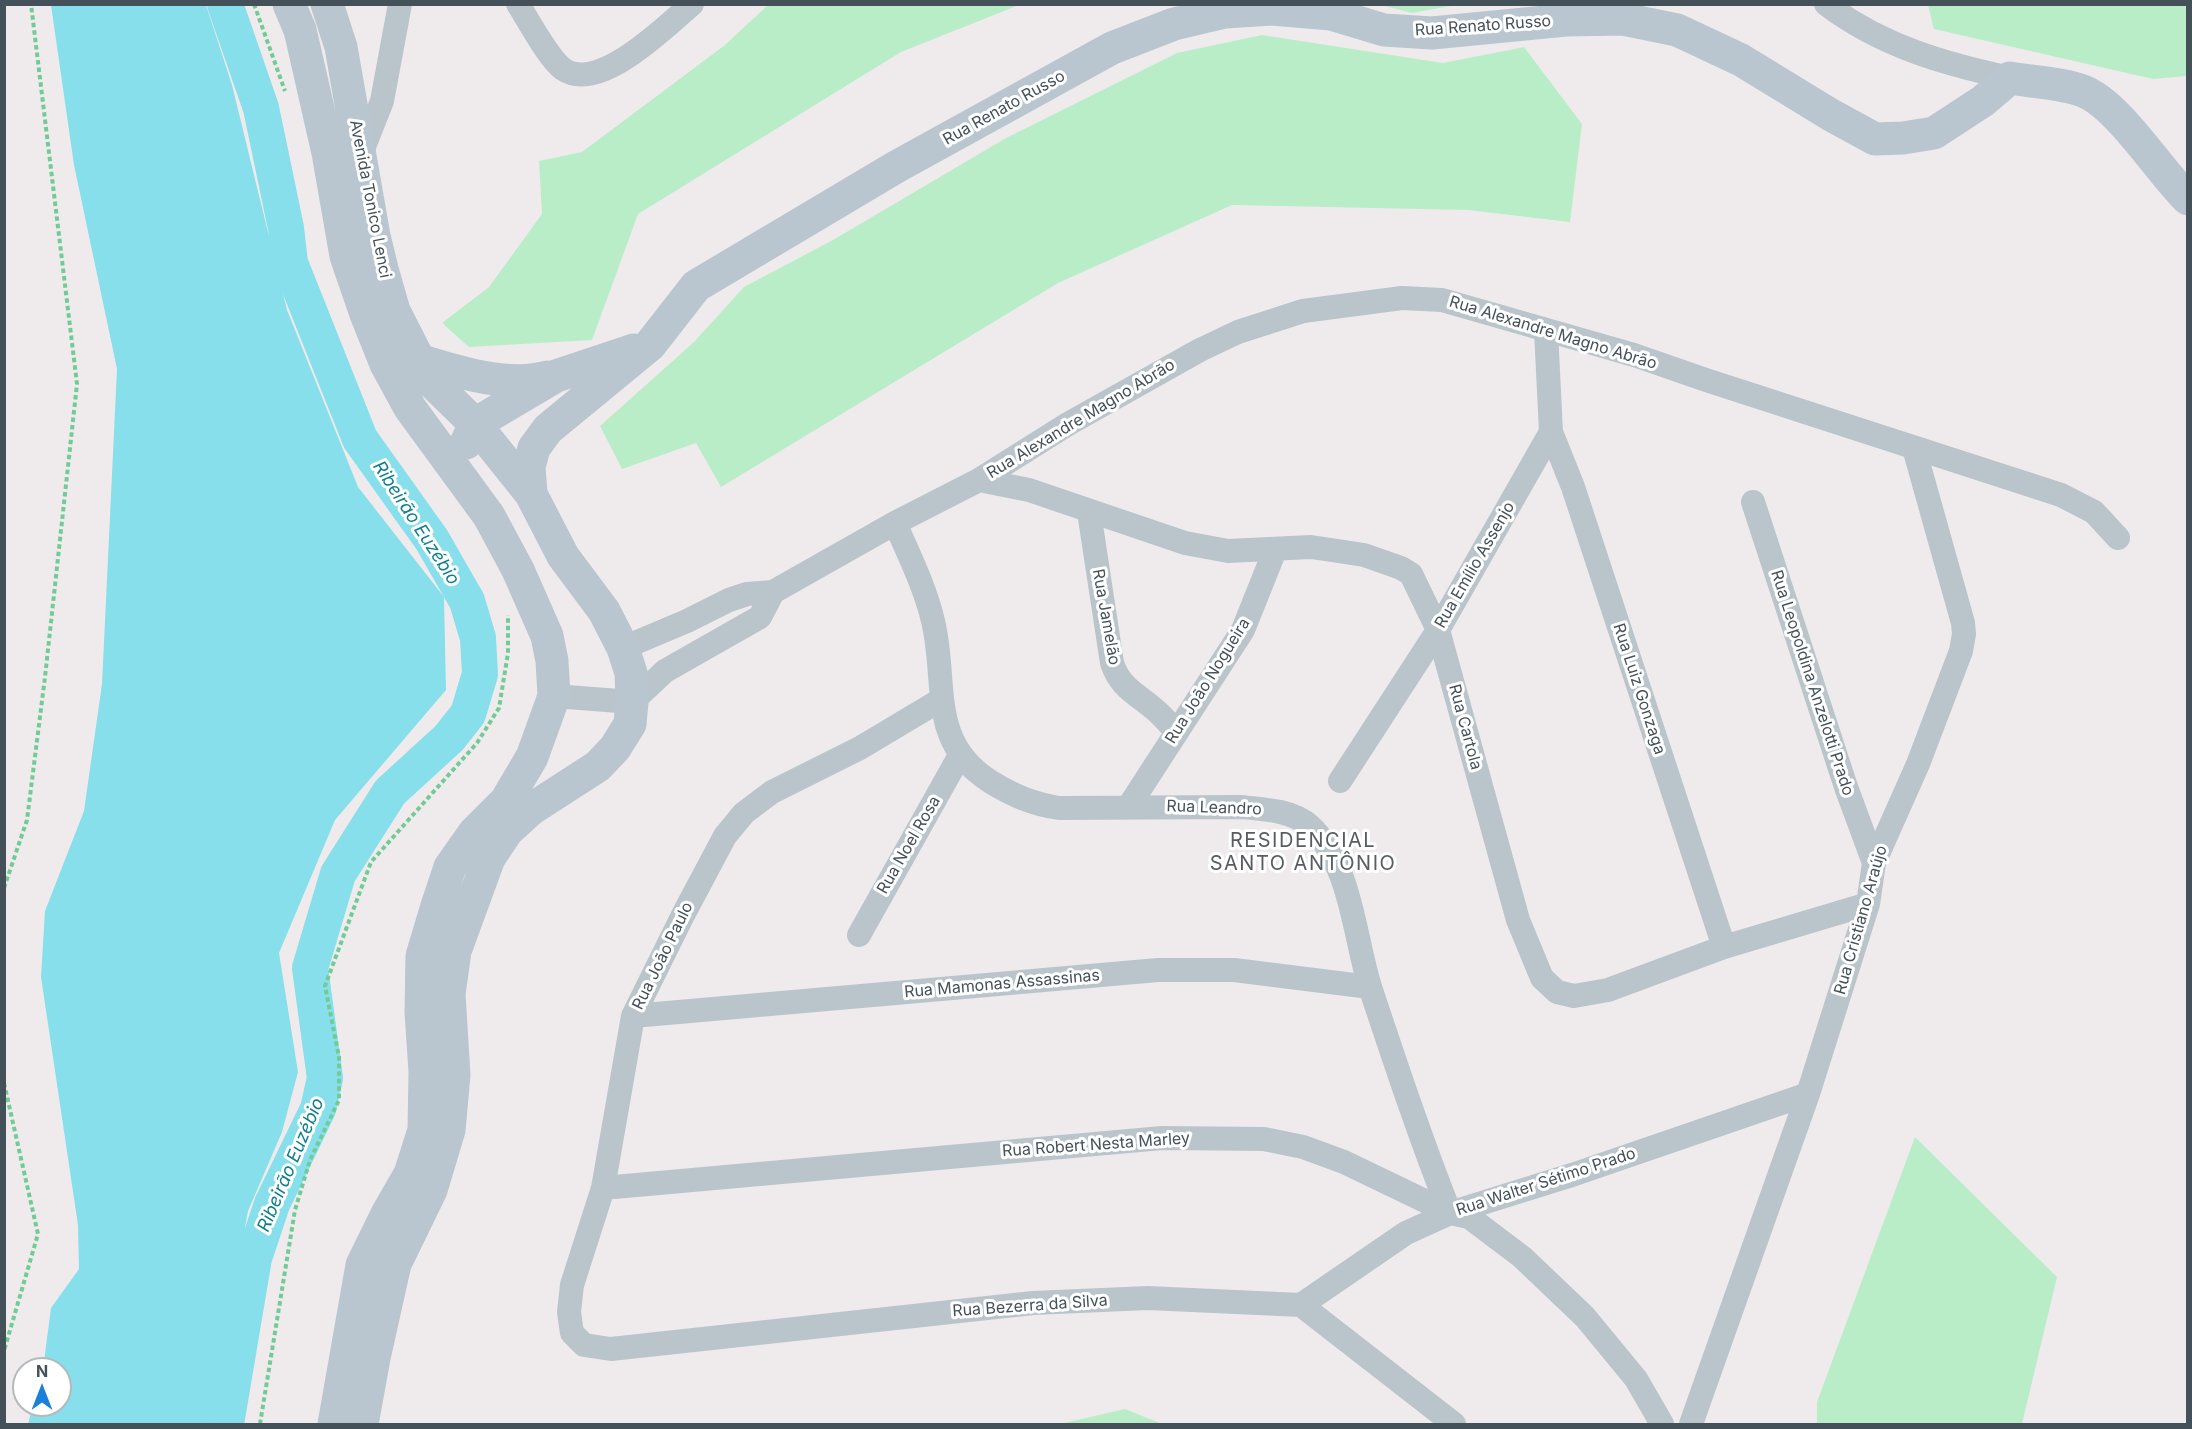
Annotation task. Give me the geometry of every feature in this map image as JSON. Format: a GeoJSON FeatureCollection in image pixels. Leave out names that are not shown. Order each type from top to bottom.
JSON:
{"type":"FeatureCollection","features":[{"type":"Feature","properties":{"kind":"main road","name":"Avenida Tonico Lenci"},"geometry":{"type":"LineString","coordinates":[[289,4],[300,30],[328,153],[346,256],[366,314],[386,364],[410,408],[481,506],[518,570],[547,636],[552,661],[554,696],[532,757],[506,801],[474,833],[450,867],[437,906],[422,956],[424,1130],[410,1174],[362,1265],[334,1425]]}},
{"type":"Feature","properties":{"kind":"main road","name":"Avenida Tonico Lenci"},"geometry":{"type":"LineString","coordinates":[[327,4],[341,47],[382,269],[394,311],[419,360],[444,395],[475,423],[531,494],[563,556],[604,611],[623,648],[631,673],[632,702],[630,724],[615,747],[598,766],[530,810],[507,831],[489,858],[455,951],[449,994],[454,1075],[449,1130],[431,1190],[395,1264],[362,1425]]}},
{"type":"Feature","properties":{"kind":"main road","name":"Rua Renato Russo"},"geometry":{"type":"LineString","coordinates":[[531,494],[529,467],[534,448],[548,429],[650,345],[696,286],[896,167],[1112,48],[1174,24],[1225,12],[1272,9],[1331,14],[1384,30],[1432,33],[1566,20],[1623,19],[1677,30],[1741,60],[1875,139],[1934,134],[2010,78]]}},
{"type":"Feature","properties":{"kind":"main road"},"geometry":{"type":"LineString","coordinates":[[2010,78],[2080,89],[2092,95],[2111,111],[2187,199]]}},
{"type":"Feature","properties":{"kind":"main road"},"geometry":{"type":"LineString","coordinates":[[419,360],[457,372],[513,381],[539,380],[650,345]]}},
{"type":"Feature","properties":{"kind":"main road"},"geometry":{"type":"LineString","coordinates":[[481,506],[464,463],[465,446],[475,423],[556,375]]}},
{"type":"Feature","properties":{"kind":"main road"},"geometry":{"type":"LineString","coordinates":[[481,506],[481,481],[492,474],[499,477],[517,495],[563,556]]}},
{"type":"Feature","properties":{"kind":"street"},"geometry":{"type":"LineString","coordinates":[[361,154],[382,101],[400,4]]}},
{"type":"Feature","properties":{"kind":"street"},"geometry":{"type":"LineString","coordinates":[[518,4],[554,59],[564,69],[581,75],[604,70],[639,48],[692,4]]}},
{"type":"Feature","properties":{"kind":"street"},"geometry":{"type":"LineString","coordinates":[[1826,4],[1892,44],[1950,65],[2010,78]]}},
{"type":"Feature","properties":{"kind":"street","name":"Rua Alexandre Magno Abrão"},"geometry":{"type":"LineString","coordinates":[[773,592],[894,523],[979,480],[1068,424],[1200,350],[1238,332],[1303,311],[1402,298],[1442,300],[1634,355],[2061,495],[2094,512],[2118,538]]}},
{"type":"Feature","properties":{"kind":"street"},"geometry":{"type":"LineString","coordinates":[[1546,330],[1551,432]]}},
{"type":"Feature","properties":{"kind":"street","name":"Rua Emílio Assenjo"},"geometry":{"type":"LineString","coordinates":[[1340,781],[1438,630],[1551,432]]}},
{"type":"Feature","properties":{"kind":"street","name":"Rua Luiz Gonzaga"},"geometry":{"type":"LineString","coordinates":[[1551,432],[1573,487],[1724,947]]}},
{"type":"Feature","properties":{"kind":"street","name":"Rua Cristiano Araújo"},"geometry":{"type":"LineString","coordinates":[[1691,1425],[1808,1094],[1868,904],[1874,863],[1918,764],[1957,664],[1964,634],[1954,588],[1914,448]]}},
{"type":"Feature","properties":{"kind":"street","name":"Rua Cartola"},"geometry":{"type":"LineString","coordinates":[[979,480],[1029,490],[1185,543],[1228,551],[1311,547],[1364,555],[1401,568],[1411,574],[1438,630],[1518,920],[1542,978],[1557,992],[1574,996],[1593,994],[1724,947],[1868,904]]}},
{"type":"Feature","properties":{"kind":"street","name":"Rua Leopoldina Anzelotti Prado"},"geometry":{"type":"LineString","coordinates":[[1753,502],[1846,788],[1874,863]]}},
{"type":"Feature","properties":{"kind":"street","name":"Rua Jamelão"},"geometry":{"type":"LineString","coordinates":[[1089,512],[1112,663],[1117,676],[1131,692],[1156,710],[1177,732]]}},
{"type":"Feature","properties":{"kind":"street","name":"Rua Leandro"},"geometry":{"type":"LineString","coordinates":[[894,523],[928,603],[934,624],[942,699],[952,742],[960,755],[980,775],[1034,804],[1059,808],[1241,807],[1270,810],[1296,818],[1309,825],[1326,847],[1343,880],[1370,987],[1417,1129],[1450,1213]]}},
{"type":"Feature","properties":{"kind":"street","name":"Rua João Nogueira"},"geometry":{"type":"LineString","coordinates":[[1129,806],[1243,630],[1275,550]]}},
{"type":"Feature","properties":{"kind":"street"},"geometry":{"type":"LineString","coordinates":[[554,696],[632,702],[665,671],[760,616],[773,592]]}},
{"type":"Feature","properties":{"kind":"street"},"geometry":{"type":"LineString","coordinates":[[623,648],[739,596],[773,592]]}},
{"type":"Feature","properties":{"kind":"street"},"geometry":{"type":"LineString","coordinates":[[687,621],[706,647]]}},
{"type":"Feature","properties":{"kind":"street","name":"Rua João Paulo"},"geometry":{"type":"LineString","coordinates":[[572,1333],[569,1312],[572,1285],[603,1188],[633,1016],[725,836],[744,813],[772,792],[860,748],[942,699]]}},
{"type":"Feature","properties":{"kind":"street","name":"Rua Noel Rosa"},"geometry":{"type":"LineString","coordinates":[[859,935],[960,755]]}},
{"type":"Feature","properties":{"kind":"street","name":"Rua Mamonas Assassinas"},"geometry":{"type":"LineString","coordinates":[[633,1016],[1158,970],[1234,970],[1370,987]]}},
{"type":"Feature","properties":{"kind":"street","name":"Rua Walter Sétimo Prado"},"geometry":{"type":"LineString","coordinates":[[1301,1305],[1407,1233],[1450,1213],[1575,1174],[1808,1094]]}},
{"type":"Feature","properties":{"kind":"street","name":"Rua Robert Nesta Marley"},"geometry":{"type":"LineString","coordinates":[[603,1188],[1161,1138],[1264,1139],[1303,1147],[1344,1162],[1450,1213],[1469,1217],[1522,1257],[1585,1317],[1636,1379],[1662,1425]]}},
{"type":"Feature","properties":{"kind":"street","name":"Rua Bezerra da Silva"},"geometry":{"type":"LineString","coordinates":[[572,1333],[584,1345],[611,1349],[1033,1304],[1148,1298],[1301,1305]]}},
{"type":"Feature","properties":{"kind":"street"},"geometry":{"type":"LineString","coordinates":[[1301,1305],[1454,1425]]}},
{"type":"Feature","properties":{"kind":"path"},"geometry":{"type":"LineString","coordinates":[[4,888],[27,820],[77,384],[31,4]]}},
{"type":"Feature","properties":{"kind":"path"},"geometry":{"type":"LineString","coordinates":[[254,4],[288,99]]}},
{"type":"Feature","properties":{"kind":"path"},"geometry":{"type":"LineString","coordinates":[[260,1425],[295,1210],[310,1160],[339,1100],[339,1057],[325,986],[371,862],[477,743],[499,708],[508,653],[508,613]]}},
{"type":"Feature","properties":{"kind":"path"},"geometry":{"type":"LineString","coordinates":[[4,1083],[38,1234],[4,1351]]}},
{"type":"Feature","properties":{"kind":"green space"},"geometry":{"type":"Polygon","coordinates":[[[769,4],[1019,5],[901,52],[638,214],[592,340],[469,347],[442,323],[489,287],[542,214],[539,161],[582,152],[725,45],[769,4]]]}},
{"type":"Feature","properties":{"kind":"green space"},"geometry":{"type":"Polygon","coordinates":[[[1381,5],[1456,5],[1412,13],[1381,5]]]}},
{"type":"Feature","properties":{"kind":"green space"},"geometry":{"type":"Polygon","coordinates":[[[1928,5],[2187,5],[2187,76],[2153,79],[1934,29],[1928,5]]]}},
{"type":"Feature","properties":{"kind":"green space"},"geometry":{"type":"Polygon","coordinates":[[[1262,35],[1443,63],[1524,47],[1582,124],[1570,222],[1468,210],[1232,205],[1058,283],[721,487],[696,443],[622,469],[600,426],[694,342],[744,287],[833,240],[1006,138],[1177,53],[1262,35]]]}},
{"type":"Feature","properties":{"kind":"green space"},"geometry":{"type":"Polygon","coordinates":[[[1915,1137],[2057,1277],[2022,1424],[1817,1424],[1817,1402],[1915,1137]]]}},
{"type":"Feature","properties":{"kind":"green space"},"geometry":{"type":"Polygon","coordinates":[[[1125,1409],[1162,1424],[1060,1424],[1125,1409]]]}},
{"type":"Feature","properties":{"kind":"water"},"geometry":{"type":"Polygon","coordinates":[[[51,5],[206,5],[232,85],[287,310],[358,487],[444,597],[446,690],[335,820],[279,953],[298,1072],[282,1132],[248,1211],[209,1424],[28,1424],[30,1417],[72,1417],[72,1357],[45,1357],[51,1308],[79,1269],[78,1225],[41,977],[45,911],[84,811],[102,684],[117,369],[74,165],[51,5]]]}},
{"type":"Feature","properties":{"kind":"waterway","name":"Ribeirão Euzébio"},"geometry":{"type":"LineString","coordinates":[[225,4],[261,108],[286,228],[290,263],[360,439],[432,540],[467,601],[478,638],[480,674],[468,714],[449,738],[390,792],[338,874],[310,968],[325,1078],[318,1109],[272,1204],[254,1258],[226,1424]]}},
{"type":"Feature","properties":{"kind":"district","name":"RESIDENCIAL SANTO ANTÔNIO"},"geometry":{"type":"Point","coordinates":[1303,852]}}]}
